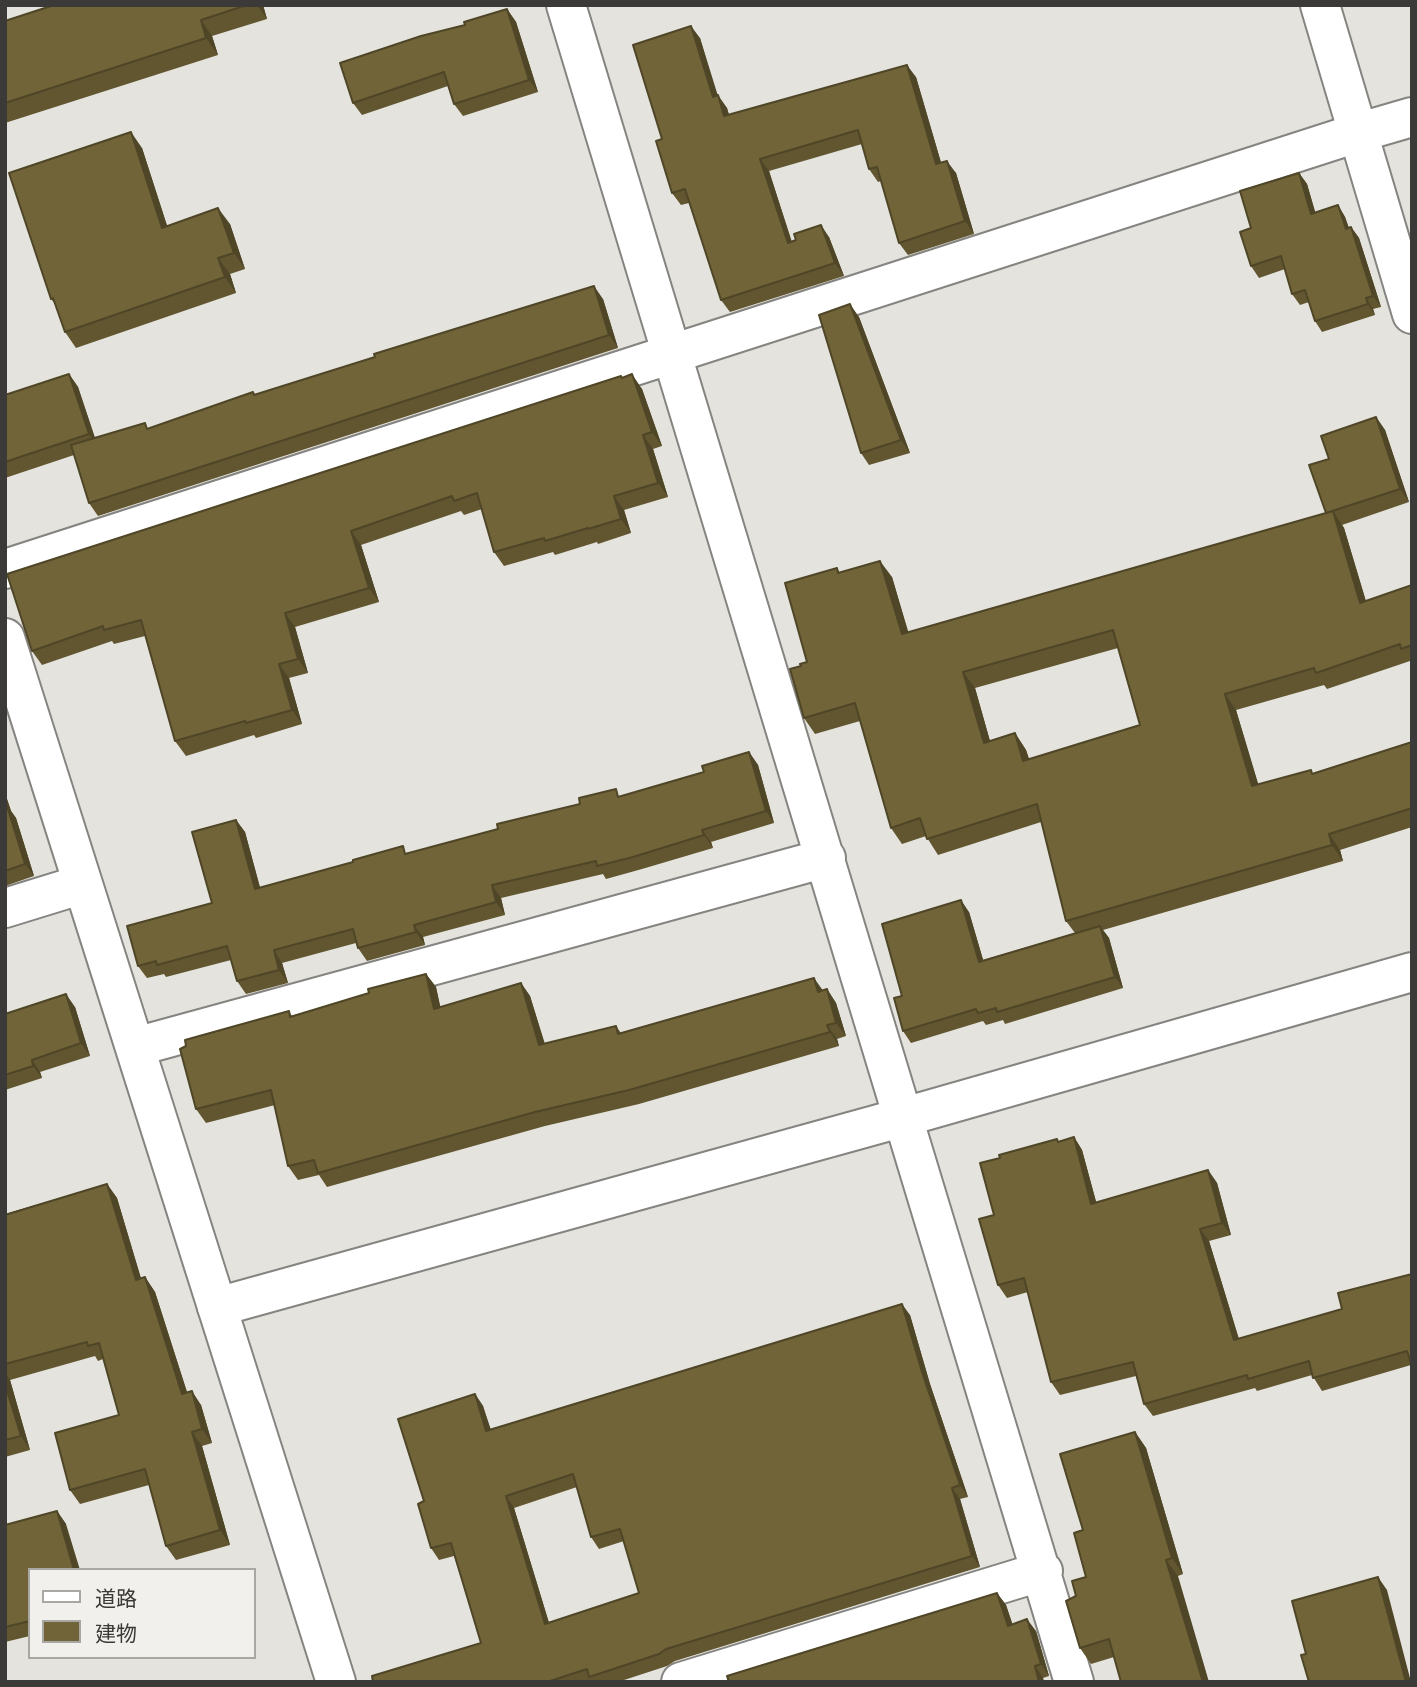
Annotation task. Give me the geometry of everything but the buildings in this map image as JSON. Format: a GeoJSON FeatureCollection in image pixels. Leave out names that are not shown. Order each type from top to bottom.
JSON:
{"type":"FeatureCollection","features":[{"type":"Feature","properties":{"kind":"street"},"geometry":{"type":"LineString","coordinates":[[566,5],[1043,1571],[1074,1682]]}},
{"type":"Feature","properties":{"kind":"street"},"geometry":{"type":"LineString","coordinates":[[1320,5],[1412,314]]}},
{"type":"Feature","properties":{"kind":"street"},"geometry":{"type":"LineString","coordinates":[[5,569],[1412,117]]}},
{"type":"Feature","properties":{"kind":"street"},"geometry":{"type":"LineString","coordinates":[[5,638],[336,1682]]}},
{"type":"Feature","properties":{"kind":"street"},"geometry":{"type":"LineString","coordinates":[[135,1047],[826,858]]}},
{"type":"Feature","properties":{"kind":"street"},"geometry":{"type":"LineString","coordinates":[[5,908],[83,884]]}},
{"type":"Feature","properties":{"kind":"street"},"geometry":{"type":"LineString","coordinates":[[217,1307],[904,1117],[1412,972]]}},
{"type":"Feature","properties":{"kind":"street"},"geometry":{"type":"LineString","coordinates":[[681,1682],[1043,1571]]}}]}
